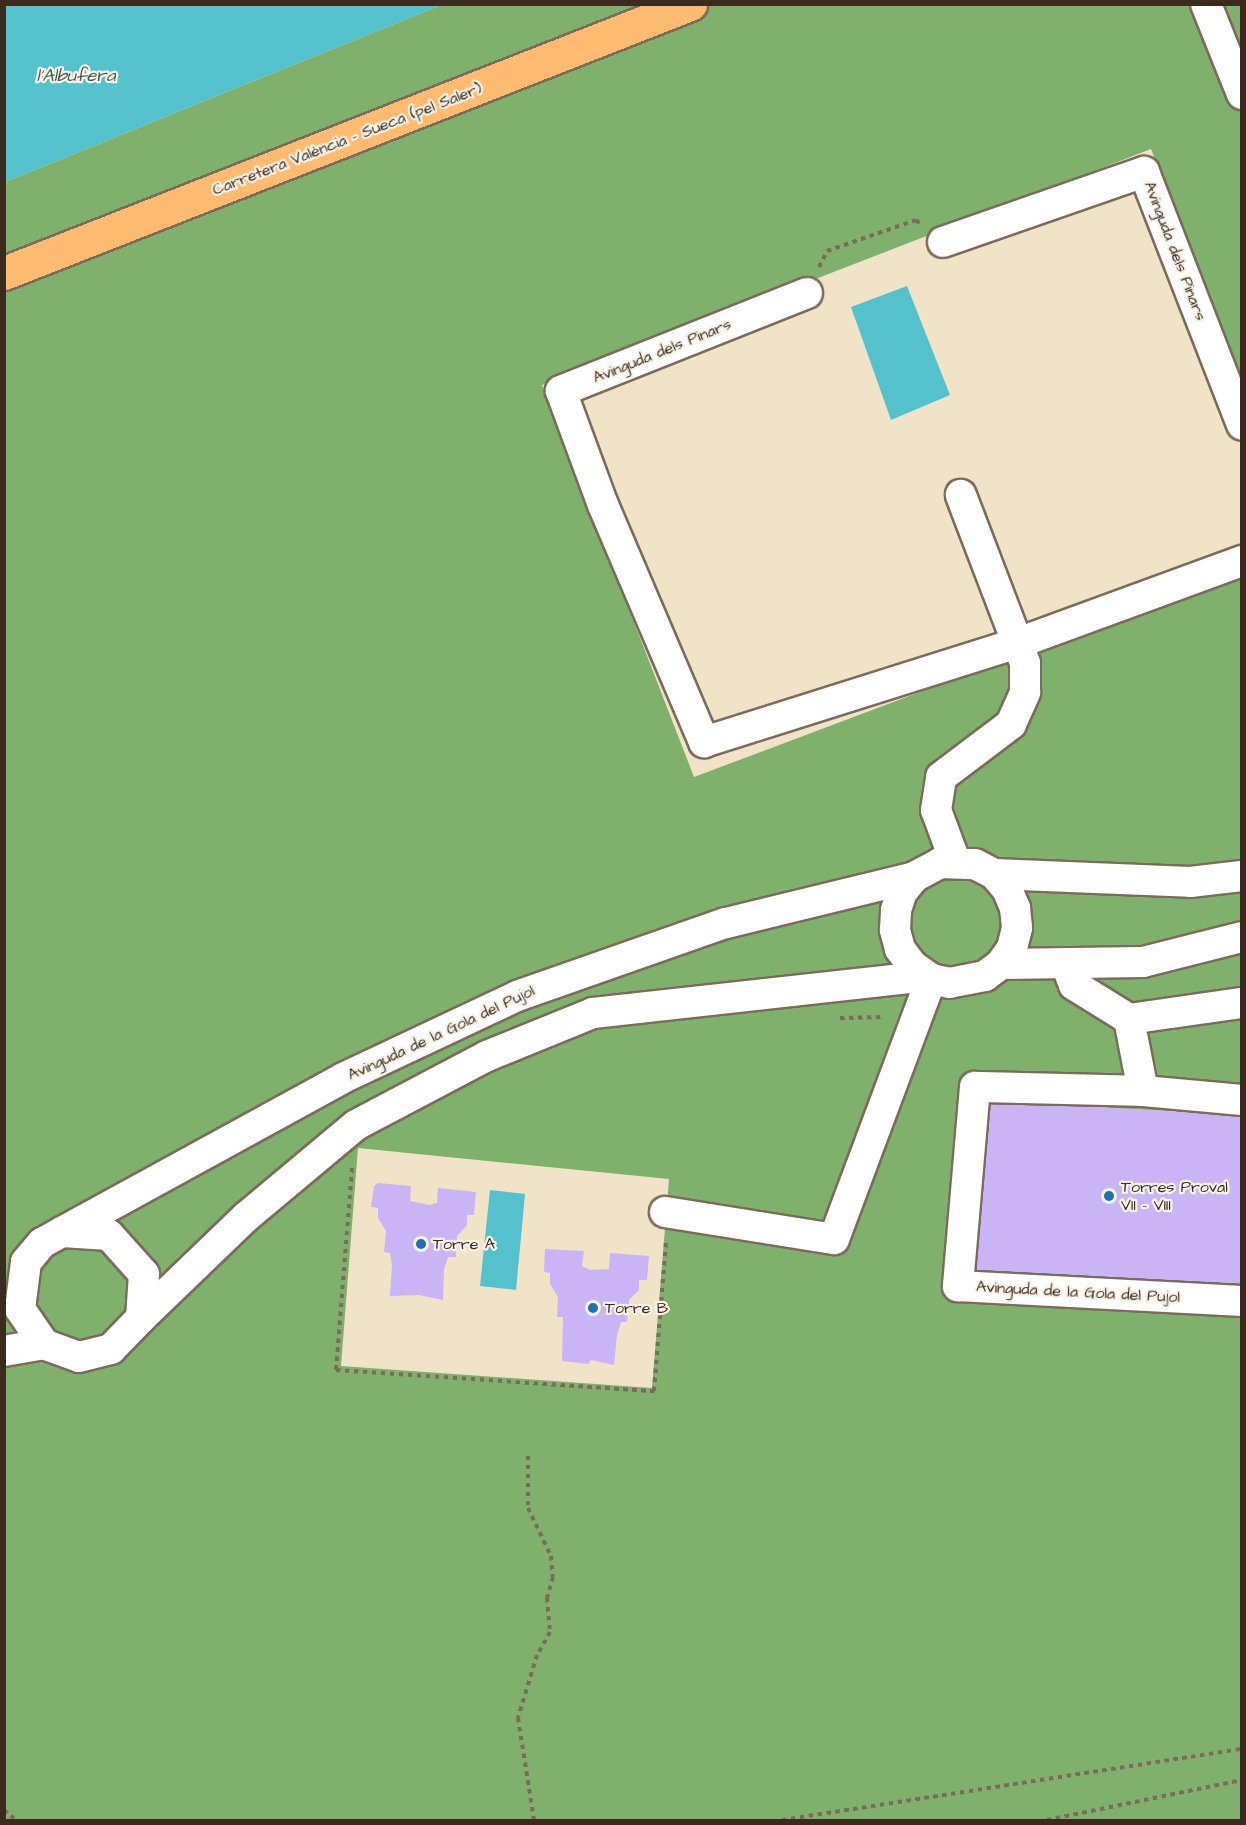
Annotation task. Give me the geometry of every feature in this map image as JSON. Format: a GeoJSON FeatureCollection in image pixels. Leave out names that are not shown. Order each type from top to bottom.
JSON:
{"type":"FeatureCollection","features":[{"type":"Feature","properties":{"kind":"main road","name":"Carretera València - Sueca (pel Saler)"},"geometry":{"type":"LineString","coordinates":[[4,273],[690,4]]}},
{"type":"Feature","properties":{"kind":"street"},"geometry":{"type":"LineString","coordinates":[[1206,4],[1242,94]]}},
{"type":"Feature","properties":{"kind":"street","name":"Avinguda dels Pinars"},"geometry":{"type":"LineString","coordinates":[[942,243],[1144,172],[1242,425]]}},
{"type":"Feature","properties":{"kind":"street","name":"Avinguda dels Pinars"},"geometry":{"type":"LineString","coordinates":[[807,293],[561,391],[603,505],[704,742],[1017,643],[1242,561]]}},
{"type":"Feature","properties":{"kind":"street"},"geometry":{"type":"LineString","coordinates":[[955,861],[936,810],[941,777],[1011,724],[1026,692],[1025,663],[961,495]]}},
{"type":"Feature","properties":{"kind":"street"},"geometry":{"type":"LineString","coordinates":[[4,1351],[44,1344],[79,1356],[111,1349],[246,1216],[356,1125],[487,1056],[593,1013],[929,977],[968,982],[1000,964],[1012,948],[1017,928],[1015,908],[1007,889],[994,874],[975,864],[955,861],[926,868],[914,877],[902,892],[895,930],[900,949],[929,977]]}},
{"type":"Feature","properties":{"kind":"street"},"geometry":{"type":"LineString","coordinates":[[994,874],[1190,882],[1242,876]]}},
{"type":"Feature","properties":{"kind":"street","name":"Avinguda de la Gola del Pujol"},"geometry":{"type":"LineString","coordinates":[[62,1232],[342,1078],[517,996],[726,923],[914,877]]}},
{"type":"Feature","properties":{"kind":"street"},"geometry":{"type":"LineString","coordinates":[[1000,964],[1143,962],[1242,937]]}},
{"type":"Feature","properties":{"kind":"street"},"geometry":{"type":"LineString","coordinates":[[1066,964],[1074,985],[1129,1019],[1242,1003]]}},
{"type":"Feature","properties":{"kind":"street"},"geometry":{"type":"LineString","coordinates":[[666,1226],[834,1239],[929,977]]}},
{"type":"Feature","properties":{"kind":"street"},"geometry":{"type":"LineString","coordinates":[[1129,1019],[1143,1091]]}},
{"type":"Feature","properties":{"kind":"street","name":"Avinguda de la Gola del Pujol"},"geometry":{"type":"LineString","coordinates":[[1242,1100],[1143,1091],[975,1087],[958,1286],[1242,1301]]}},
{"type":"Feature","properties":{"kind":"street"},"geometry":{"type":"LineString","coordinates":[[4,1285],[42,1243],[62,1232],[109,1234],[144,1274],[141,1318]]}},
{"type":"Feature","properties":{"kind":"street"},"geometry":{"type":"LineString","coordinates":[[26,1262],[21,1309],[44,1344]]}},
{"type":"Feature","properties":{"kind":"path"},"geometry":{"type":"LineString","coordinates":[[807,293],[827,251],[916,220],[942,243]]}},
{"type":"Feature","properties":{"kind":"path"},"geometry":{"type":"LineString","coordinates":[[829,1019],[917,1015]]}},
{"type":"Feature","properties":{"kind":"path"},"geometry":{"type":"LineString","coordinates":[[352,1163],[336,1370],[654,1391],[666,1226]]}},
{"type":"Feature","properties":{"kind":"path"},"geometry":{"type":"LineString","coordinates":[[528,1456],[528,1508],[551,1556],[553,1577],[547,1598],[550,1632],[537,1655],[518,1718],[534,1821]]}},
{"type":"Feature","properties":{"kind":"path"},"geometry":{"type":"LineString","coordinates":[[782,1821],[1242,1749]]}},
{"type":"Feature","properties":{"kind":"path"},"geometry":{"type":"LineString","coordinates":[[1047,1821],[1242,1780]]}},
{"type":"Feature","properties":{"kind":"path"},"geometry":{"type":"LineString","coordinates":[[4,1810],[16,1821]]}},
{"type":"Feature","properties":{"kind":"green space"},"geometry":{"type":"Polygon","coordinates":[[[441,5],[1241,5],[1241,381],[1151,149],[542,385],[694,777],[1241,571],[1241,1115],[984,1101],[1241,1293],[1241,1820],[5,1820],[5,182],[441,5]],[[358,1148],[341,1366],[652,1388],[669,1179],[358,1148]]]}},
{"type":"Feature","properties":{"kind":"water","name":"l'Albufera"},"geometry":{"type":"Polygon","coordinates":[[[5,4],[441,4],[441,5],[5,182],[5,4]]]}},
{"type":"Feature","properties":{"kind":"water"},"geometry":{"type":"Polygon","coordinates":[[[907,286],[950,395],[891,420],[851,307],[907,286]]]}},
{"type":"Feature","properties":{"kind":"water"},"geometry":{"type":"Polygon","coordinates":[[[490,1190],[525,1194],[516,1290],[480,1286],[490,1190]]]}},
{"type":"Feature","properties":{"kind":"building","name":"Torres Proval VII - VIII"},"geometry":{"type":"Polygon","coordinates":[[[984,1101],[1242,1115],[1242,1293],[971,1277],[984,1101]]]}},
{"type":"Feature","properties":{"kind":"building","name":"Torre A"},"geometry":{"type":"Polygon","coordinates":[[[378,1183],[411,1186],[410,1201],[429,1205],[437,1203],[438,1188],[476,1192],[474,1215],[467,1215],[467,1225],[457,1236],[456,1257],[448,1257],[444,1269],[443,1300],[419,1295],[390,1296],[392,1265],[390,1253],[384,1252],[386,1231],[378,1218],[378,1208],[371,1207],[374,1186],[378,1183]]]}},
{"type":"Feature","properties":{"kind":"building","name":"Torre B"},"geometry":{"type":"Polygon","coordinates":[[[545,1249],[584,1251],[582,1266],[590,1270],[609,1269],[610,1253],[649,1256],[647,1280],[639,1280],[639,1290],[629,1300],[627,1322],[621,1322],[617,1335],[614,1365],[591,1360],[588,1364],[562,1361],[563,1317],[557,1317],[558,1297],[550,1284],[550,1273],[544,1272],[545,1249]]]}},
{"type":"Feature","properties":{"kind":"place","name":"Torres Proval VII - VIII"},"geometry":{"type":"Point","coordinates":[1109,1196]}},
{"type":"Feature","properties":{"kind":"place","name":"Torre A"},"geometry":{"type":"Point","coordinates":[421,1244]}},
{"type":"Feature","properties":{"kind":"place","name":"Torre B"},"geometry":{"type":"Point","coordinates":[593,1308]}}]}
